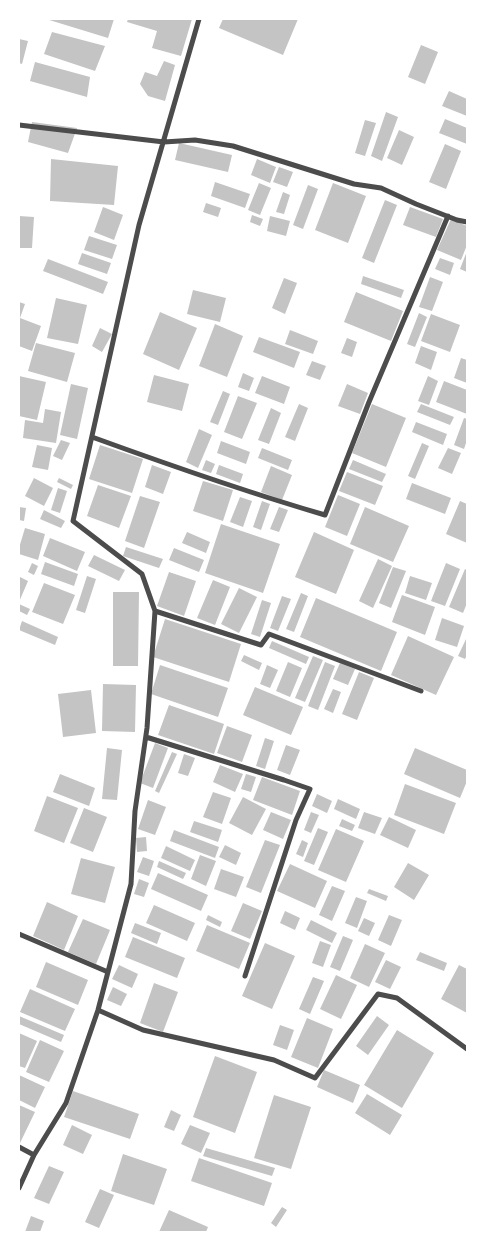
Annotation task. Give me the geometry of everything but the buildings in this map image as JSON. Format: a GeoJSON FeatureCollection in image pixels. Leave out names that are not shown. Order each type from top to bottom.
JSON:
{"type":"FeatureCollection","features":[{"type":"Feature","properties":{"kind":"street"},"geometry":{"type":"LineString","coordinates":[[19,1188],[34,1155],[66,1103],[98,1010],[131,884],[135,811],[146,737],[155,611],[142,574],[73,520],[139,225],[199,19]]}},
{"type":"Feature","properties":{"kind":"street"},"geometry":{"type":"LineString","coordinates":[[19,125],[164,142],[194,140],[233,146],[354,184],[381,188],[416,204],[467,222]]}},
{"type":"Feature","properties":{"kind":"street"},"geometry":{"type":"LineString","coordinates":[[92,438],[246,491],[324,515],[369,402],[448,216]]}},
{"type":"Feature","properties":{"kind":"street"},"geometry":{"type":"LineString","coordinates":[[155,611],[261,645],[269,634],[421,691]]}},
{"type":"Feature","properties":{"kind":"street"},"geometry":{"type":"LineString","coordinates":[[146,737],[310,789],[296,820],[246,976]]}},
{"type":"Feature","properties":{"kind":"street"},"geometry":{"type":"LineString","coordinates":[[19,934],[108,972]]}},
{"type":"Feature","properties":{"kind":"street"},"geometry":{"type":"LineString","coordinates":[[98,1010],[143,1030],[274,1060],[315,1078],[378,994],[397,998],[467,1049]]}},
{"type":"Feature","properties":{"kind":"street"},"geometry":{"type":"LineString","coordinates":[[19,1147],[34,1155]]}}]}
